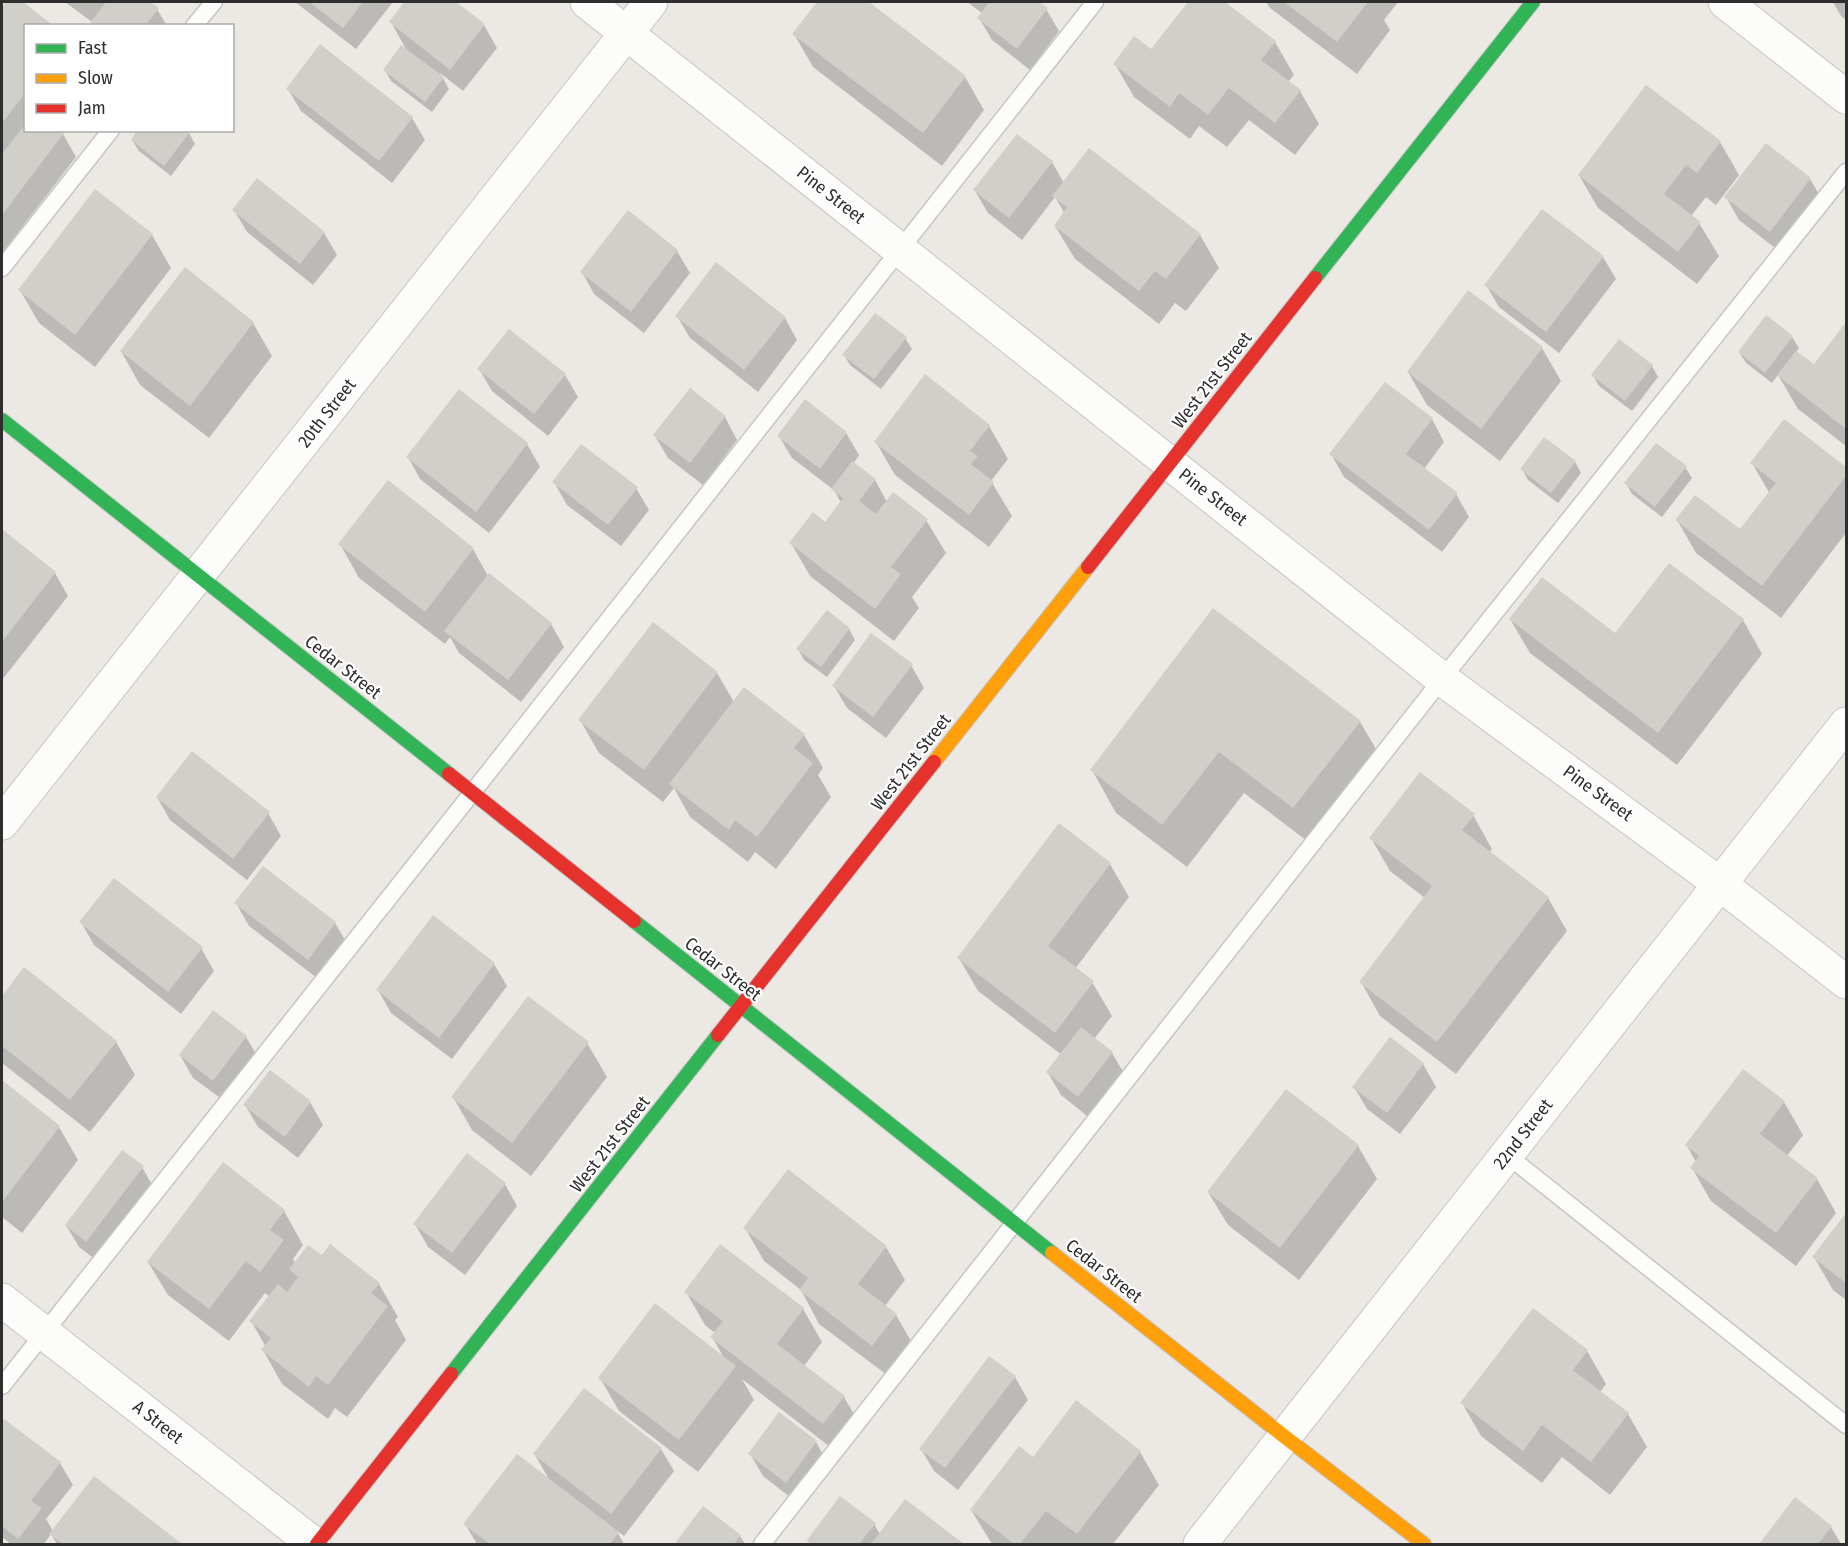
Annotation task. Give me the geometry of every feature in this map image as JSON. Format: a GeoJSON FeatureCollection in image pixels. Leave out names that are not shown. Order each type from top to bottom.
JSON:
{"type":"FeatureCollection","features":[{"type":"Feature","properties":{"kind":"street","name":"Pine Street"},"geometry":{"type":"LineString","coordinates":[[587,2],[1442,679],[1720,884],[1846,982]]}},
{"type":"Feature","properties":{"kind":"street","name":"20th Street"},"geometry":{"type":"LineString","coordinates":[[2,823],[651,2]]}},
{"type":"Feature","properties":{"kind":"street","name":"West 21st Street"},"geometry":{"type":"LineString","coordinates":[[316,1545],[1533,2]]}},
{"type":"Feature","properties":{"kind":"street"},"geometry":{"type":"LineString","coordinates":[[1725,2],[1846,97]]}},
{"type":"Feature","properties":{"kind":"street","name":"Cedar Street"},"geometry":{"type":"LineString","coordinates":[[2,420],[1424,1545]]}},
{"type":"Feature","properties":{"kind":"street","name":"22nd Street"},"geometry":{"type":"LineString","coordinates":[[1200,1545],[1846,724]]}},
{"type":"Feature","properties":{"kind":"street","name":"A Street"},"geometry":{"type":"LineString","coordinates":[[2,1300],[316,1545]]}},
{"type":"Feature","properties":{"kind":"lane"},"geometry":{"type":"LineString","coordinates":[[196,24],[214,2]]}},
{"type":"Feature","properties":{"kind":"lane"},"geometry":{"type":"LineString","coordinates":[[2,1386],[1095,2]]}},
{"type":"Feature","properties":{"kind":"lane"},"geometry":{"type":"LineString","coordinates":[[2,268],[109,132]]}},
{"type":"Feature","properties":{"kind":"lane"},"geometry":{"type":"LineString","coordinates":[[762,1545],[1442,679],[1846,172]]}},
{"type":"Feature","properties":{"kind":"lane"},"geometry":{"type":"LineString","coordinates":[[1507,1155],[1846,1425]]}},
{"type":"Feature","properties":{"kind":"building"},"geometry":{"type":"Polygon","coordinates":[[[6,2],[23,2],[51,24],[24,24],[24,95],[2,123],[2,7],[6,2]]]}},
{"type":"Feature","properties":{"kind":"building"},"geometry":{"type":"Polygon","coordinates":[[[106,2],[150,2],[159,8],[147,24],[90,23],[106,2]]]}},
{"type":"Feature","properties":{"kind":"building"},"geometry":{"type":"Polygon","coordinates":[[[309,2],[363,2],[343,28],[309,2]]]}},
{"type":"Feature","properties":{"kind":"building"},"geometry":{"type":"Polygon","coordinates":[[[404,2],[456,2],[485,24],[450,70],[389,22],[404,2]]]}},
{"type":"Feature","properties":{"kind":"building"},"geometry":{"type":"Polygon","coordinates":[[[817,2],[869,2],[966,76],[923,133],[792,34],[817,2]]]}},
{"type":"Feature","properties":{"kind":"building"},"geometry":{"type":"Polygon","coordinates":[[[989,2],[1039,2],[1048,8],[1017,49],[977,18],[989,2]]]}},
{"type":"Feature","properties":{"kind":"building"},"geometry":{"type":"Polygon","coordinates":[[[1188,2],[1225,2],[1276,41],[1261,60],[1301,90],[1275,123],[1229,88],[1208,115],[1179,93],[1170,107],[1113,64],[1134,36],[1151,49],[1188,2]]]}},
{"type":"Feature","properties":{"kind":"building"},"geometry":{"type":"Polygon","coordinates":[[[1284,2],[1368,2],[1337,42],[1284,2]]]}},
{"type":"Feature","properties":{"kind":"building"},"geometry":{"type":"Polygon","coordinates":[[[320,44],[413,117],[379,161],[286,89],[320,44]]]}},
{"type":"Feature","properties":{"kind":"building"},"geometry":{"type":"Polygon","coordinates":[[[401,45],[444,77],[425,102],[383,70],[401,45]]]}},
{"type":"Feature","properties":{"kind":"building"},"geometry":{"type":"Polygon","coordinates":[[[1646,85],[1721,141],[1697,173],[1686,165],[1664,194],[1701,222],[1678,252],[1578,175],[1646,85]]]}},
{"type":"Feature","properties":{"kind":"building"},"geometry":{"type":"Polygon","coordinates":[[[24,126],[24,132],[64,133],[2,215],[2,154],[24,126]]]}},
{"type":"Feature","properties":{"kind":"building"},"geometry":{"type":"Polygon","coordinates":[[[136,132],[190,132],[164,166],[131,140],[136,132]]]}},
{"type":"Feature","properties":{"kind":"building"},"geometry":{"type":"Polygon","coordinates":[[[1017,134],[1053,161],[1009,218],[973,190],[1017,134]]]}},
{"type":"Feature","properties":{"kind":"building"},"geometry":{"type":"Polygon","coordinates":[[[1766,143],[1811,178],[1770,232],[1724,197],[1766,143]]]}},
{"type":"Feature","properties":{"kind":"building"},"geometry":{"type":"Polygon","coordinates":[[[1089,148],[1201,234],[1166,279],[1155,271],[1139,291],[1054,226],[1067,207],[1052,196],[1089,148]]]}},
{"type":"Feature","properties":{"kind":"building"},"geometry":{"type":"Polygon","coordinates":[[[257,178],[325,232],[300,264],[232,210],[257,178]]]}},
{"type":"Feature","properties":{"kind":"building"},"geometry":{"type":"Polygon","coordinates":[[[95,189],[153,234],[75,335],[18,290],[95,189]]]}},
{"type":"Feature","properties":{"kind":"building"},"geometry":{"type":"Polygon","coordinates":[[[1542,209],[1604,256],[1546,332],[1484,285],[1542,209]]]}},
{"type":"Feature","properties":{"kind":"building"},"geometry":{"type":"Polygon","coordinates":[[[628,210],[678,250],[631,312],[580,272],[628,210]]]}},
{"type":"Feature","properties":{"kind":"building"},"geometry":{"type":"Polygon","coordinates":[[[716,262],[786,317],[744,370],[675,316],[716,262]]]}},
{"type":"Feature","properties":{"kind":"building"},"geometry":{"type":"Polygon","coordinates":[[[185,267],[254,322],[190,406],[120,351],[185,267]]]}},
{"type":"Feature","properties":{"kind":"building"},"geometry":{"type":"Polygon","coordinates":[[[1468,290],[1543,347],[1481,429],[1407,372],[1468,290]]]}},
{"type":"Feature","properties":{"kind":"building"},"geometry":{"type":"Polygon","coordinates":[[[875,313],[907,337],[874,379],[842,355],[875,313]]]}},
{"type":"Feature","properties":{"kind":"building"},"geometry":{"type":"Polygon","coordinates":[[[1766,315],[1793,336],[1765,373],[1738,352],[1766,315]]]}},
{"type":"Feature","properties":{"kind":"building"},"geometry":{"type":"Polygon","coordinates":[[[1846,322],[1846,429],[1777,375],[1796,351],[1814,364],[1846,322]]]}},
{"type":"Feature","properties":{"kind":"building"},"geometry":{"type":"Polygon","coordinates":[[[509,329],[566,374],[534,414],[477,369],[509,329]]]}},
{"type":"Feature","properties":{"kind":"building"},"geometry":{"type":"Polygon","coordinates":[[[1619,339],[1653,365],[1625,401],[1591,375],[1619,339]]]}},
{"type":"Feature","properties":{"kind":"building"},"geometry":{"type":"Polygon","coordinates":[[[925,374],[990,425],[970,451],[978,456],[971,464],[994,482],[969,515],[874,442],[925,374]]]}},
{"type":"Feature","properties":{"kind":"building"},"geometry":{"type":"Polygon","coordinates":[[[1385,382],[1433,418],[1406,454],[1458,493],[1429,530],[1329,454],[1385,382]]]}},
{"type":"Feature","properties":{"kind":"building"},"geometry":{"type":"Polygon","coordinates":[[[690,388],[726,416],[690,463],[653,435],[690,388]]]}},
{"type":"Feature","properties":{"kind":"building"},"geometry":{"type":"Polygon","coordinates":[[[459,389],[528,443],[476,512],[406,457],[459,389]]]}},
{"type":"Feature","properties":{"kind":"building"},"geometry":{"type":"Polygon","coordinates":[[[805,399],[847,432],[820,469],[777,436],[805,399]]]}},
{"type":"Feature","properties":{"kind":"building"},"geometry":{"type":"Polygon","coordinates":[[[1784,419],[1846,467],[1846,476],[1762,586],[1675,520],[1695,495],[1740,529],[1776,483],[1750,463],[1784,419]]]}},
{"type":"Feature","properties":{"kind":"building"},"geometry":{"type":"Polygon","coordinates":[[[1544,437],[1576,461],[1551,493],[1520,469],[1544,437]]]}},
{"type":"Feature","properties":{"kind":"building"},"geometry":{"type":"Polygon","coordinates":[[[1656,443],[1687,466],[1655,507],[1624,483],[1656,443]]]}},
{"type":"Feature","properties":{"kind":"building"},"geometry":{"type":"Polygon","coordinates":[[[581,444],[638,487],[608,525],[552,482],[581,444]]]}},
{"type":"Feature","properties":{"kind":"building"},"geometry":{"type":"Polygon","coordinates":[[[852,461],[876,479],[859,501],[876,514],[893,492],[928,519],[891,567],[901,574],[875,609],[789,543],[813,512],[825,522],[843,498],[831,489],[852,461]]]}},
{"type":"Feature","properties":{"kind":"building"},"geometry":{"type":"Polygon","coordinates":[[[388,480],[474,548],[425,612],[338,544],[388,480]]]}},
{"type":"Feature","properties":{"kind":"building"},"geometry":{"type":"Polygon","coordinates":[[[2,529],[56,572],[2,642],[2,529]]]}},
{"type":"Feature","properties":{"kind":"building"},"geometry":{"type":"Polygon","coordinates":[[[1669,563],[1744,619],[1658,733],[1509,619],[1542,577],[1615,633],[1669,563]]]}},
{"type":"Feature","properties":{"kind":"building"},"geometry":{"type":"Polygon","coordinates":[[[489,573],[552,623],[508,680],[444,631],[489,573]]]}},
{"type":"Feature","properties":{"kind":"building"},"geometry":{"type":"Polygon","coordinates":[[[1213,608],[1361,721],[1293,808],[1219,752],[1162,825],[1090,770],[1213,608]]]}},
{"type":"Feature","properties":{"kind":"building"},"geometry":{"type":"Polygon","coordinates":[[[827,610],[850,628],[821,667],[796,649],[827,610]]]}},
{"type":"Feature","properties":{"kind":"building"},"geometry":{"type":"Polygon","coordinates":[[[653,622],[718,672],[644,770],[578,720],[653,622]]]}},
{"type":"Feature","properties":{"kind":"building"},"geometry":{"type":"Polygon","coordinates":[[[871,633],[913,664],[873,717],[832,686],[871,633]]]}},
{"type":"Feature","properties":{"kind":"building"},"geometry":{"type":"Polygon","coordinates":[[[744,687],[805,734],[794,748],[813,763],[757,837],[735,820],[729,830],[669,784],[744,687]]]}},
{"type":"Feature","properties":{"kind":"building"},"geometry":{"type":"Polygon","coordinates":[[[192,751],[270,812],[233,859],[156,797],[192,751]]]}},
{"type":"Feature","properties":{"kind":"building"},"geometry":{"type":"Polygon","coordinates":[[[1420,772],[1475,814],[1462,830],[1549,897],[1437,1042],[1359,982],[1432,886],[1369,838],[1420,772]]]}},
{"type":"Feature","properties":{"kind":"building"},"geometry":{"type":"Polygon","coordinates":[[[1059,823],[1111,863],[1048,946],[1094,981],[1055,1033],[957,958],[1059,823]]]}},
{"type":"Feature","properties":{"kind":"building"},"geometry":{"type":"Polygon","coordinates":[[[263,866],[336,922],[308,960],[234,903],[263,866]]]}},
{"type":"Feature","properties":{"kind":"building"},"geometry":{"type":"Polygon","coordinates":[[[114,878],[203,947],[168,992],[79,922],[114,878]]]}},
{"type":"Feature","properties":{"kind":"building"},"geometry":{"type":"Polygon","coordinates":[[[433,915],[495,963],[439,1038],[376,990],[433,915]]]}},
{"type":"Feature","properties":{"kind":"building"},"geometry":{"type":"Polygon","coordinates":[[[24,967],[117,1041],[70,1100],[2,1046],[2,996],[24,967]]]}},
{"type":"Feature","properties":{"kind":"building"},"geometry":{"type":"Polygon","coordinates":[[[528,996],[589,1042],[512,1143],[451,1097],[528,996]]]}},
{"type":"Feature","properties":{"kind":"building"},"geometry":{"type":"Polygon","coordinates":[[[213,1010],[247,1036],[213,1081],[179,1055],[213,1010]]]}},
{"type":"Feature","properties":{"kind":"building"},"geometry":{"type":"Polygon","coordinates":[[[1081,1027],[1113,1052],[1078,1097],[1046,1072],[1081,1027]]]}},
{"type":"Feature","properties":{"kind":"building"},"geometry":{"type":"Polygon","coordinates":[[[1390,1037],[1424,1063],[1387,1113],[1352,1087],[1390,1037]]]}},
{"type":"Feature","properties":{"kind":"building"},"geometry":{"type":"Polygon","coordinates":[[[1743,1069],[1785,1101],[1760,1134],[1818,1178],[1776,1233],[1690,1168],[1699,1156],[1685,1145],[1743,1069]]]}},
{"type":"Feature","properties":{"kind":"building"},"geometry":{"type":"Polygon","coordinates":[[[270,1070],[311,1101],[285,1137],[243,1105],[270,1070]]]}},
{"type":"Feature","properties":{"kind":"building"},"geometry":{"type":"Polygon","coordinates":[[[2,1080],[60,1126],[3,1201],[2,1200],[2,1080]]]}},
{"type":"Feature","properties":{"kind":"building"},"geometry":{"type":"Polygon","coordinates":[[[1286,1089],[1359,1145],[1280,1248],[1207,1192],[1286,1089]]]}},
{"type":"Feature","properties":{"kind":"building"},"geometry":{"type":"Polygon","coordinates":[[[122,1150],[144,1166],[86,1242],[65,1225],[122,1150]]]}},
{"type":"Feature","properties":{"kind":"building"},"geometry":{"type":"Polygon","coordinates":[[[467,1153],[506,1183],[452,1253],[413,1224],[467,1153]]]}},
{"type":"Feature","properties":{"kind":"building"},"geometry":{"type":"Polygon","coordinates":[[[223,1162],[285,1210],[270,1230],[284,1240],[260,1272],[246,1261],[209,1309],[147,1262],[223,1162]]]}},
{"type":"Feature","properties":{"kind":"building"},"geometry":{"type":"Polygon","coordinates":[[[788,1169],[887,1246],[858,1284],[897,1314],[872,1346],[799,1290],[808,1278],[743,1228],[788,1169]]]}},
{"type":"Feature","properties":{"kind":"building"},"geometry":{"type":"Polygon","coordinates":[[[1846,1213],[1846,1283],[1812,1257],[1846,1213]]]}},
{"type":"Feature","properties":{"kind":"building"},"geometry":{"type":"Polygon","coordinates":[[[330,1244],[380,1283],[371,1293],[388,1306],[328,1385],[316,1376],[309,1387],[261,1350],[271,1338],[249,1321],[278,1284],[287,1292],[298,1277],[289,1269],[308,1245],[322,1255],[330,1244]]]}},
{"type":"Feature","properties":{"kind":"building"},"geometry":{"type":"Polygon","coordinates":[[[720,1244],[804,1308],[777,1344],[845,1396],[823,1424],[710,1337],[723,1321],[684,1292],[720,1244]]]}},
{"type":"Feature","properties":{"kind":"building"},"geometry":{"type":"Polygon","coordinates":[[[655,1303],[736,1366],[679,1440],[598,1378],[655,1303]]]}},
{"type":"Feature","properties":{"kind":"building"},"geometry":{"type":"Polygon","coordinates":[[[1533,1308],[1588,1350],[1573,1370],[1629,1413],[1591,1462],[1542,1425],[1523,1451],[1460,1403],[1533,1308]]]}},
{"type":"Feature","properties":{"kind":"building"},"geometry":{"type":"Polygon","coordinates":[[[989,1356],[1016,1376],[945,1468],[919,1449],[989,1356]]]}},
{"type":"Feature","properties":{"kind":"building"},"geometry":{"type":"Polygon","coordinates":[[[584,1388],[662,1448],[611,1514],[533,1454],[584,1388]]]}},
{"type":"Feature","properties":{"kind":"building"},"geometry":{"type":"Polygon","coordinates":[[[1076,1400],[1141,1451],[1077,1534],[1046,1511],[1020,1544],[1014,1544],[970,1510],[1019,1446],[1033,1457],[1076,1400]]]}},
{"type":"Feature","properties":{"kind":"building"},"geometry":{"type":"Polygon","coordinates":[[[779,1412],[817,1441],[786,1483],[748,1454],[779,1412]]]}},
{"type":"Feature","properties":{"kind":"building"},"geometry":{"type":"Polygon","coordinates":[[[4,1419],[61,1462],[31,1501],[42,1508],[18,1539],[2,1526],[2,1421],[4,1419]]]}},
{"type":"Feature","properties":{"kind":"building"},"geometry":{"type":"Polygon","coordinates":[[[517,1454],[619,1532],[610,1544],[490,1544],[463,1524],[517,1454]]]}},
{"type":"Feature","properties":{"kind":"building"},"geometry":{"type":"Polygon","coordinates":[[[94,1476],[181,1543],[63,1544],[49,1534],[94,1476]]]}},
{"type":"Feature","properties":{"kind":"building"},"geometry":{"type":"Polygon","coordinates":[[[840,1496],[876,1523],[859,1544],[812,1544],[807,1540],[840,1496]]]}},
{"type":"Feature","properties":{"kind":"building"},"geometry":{"type":"Polygon","coordinates":[[[1795,1497],[1832,1526],[1818,1544],[1759,1544],[1795,1497]]]}},
{"type":"Feature","properties":{"kind":"building"},"geometry":{"type":"Polygon","coordinates":[[[905,1499],[964,1544],[871,1544],[905,1499]]]}},
{"type":"Feature","properties":{"kind":"building"},"geometry":{"type":"Polygon","coordinates":[[[703,1506],[741,1535],[734,1544],[679,1544],[676,1542],[703,1506]]]}},
{"type":"Feature","properties":{"kind":"traffic: fast"},"geometry":{"type":"LineString","coordinates":[[1315,278],[1533,2]]}},
{"type":"Feature","properties":{"kind":"traffic: fast"},"geometry":{"type":"LineString","coordinates":[[2,420],[449,774]]}},
{"type":"Feature","properties":{"kind":"traffic: fast"},"geometry":{"type":"LineString","coordinates":[[634,921],[1052,1253]]}},
{"type":"Feature","properties":{"kind":"traffic: fast"},"geometry":{"type":"LineString","coordinates":[[451,1374],[718,1035]]}},
{"type":"Feature","properties":{"kind":"traffic: slow"},"geometry":{"type":"LineString","coordinates":[[934,762],[1088,567]]}},
{"type":"Feature","properties":{"kind":"traffic: slow"},"geometry":{"type":"LineString","coordinates":[[1052,1253],[1424,1544]]}},
{"type":"Feature","properties":{"kind":"traffic: jam"},"geometry":{"type":"LineString","coordinates":[[1088,567],[1315,278]]}},
{"type":"Feature","properties":{"kind":"traffic: jam"},"geometry":{"type":"LineString","coordinates":[[718,1035],[934,762]]}},
{"type":"Feature","properties":{"kind":"traffic: jam"},"geometry":{"type":"LineString","coordinates":[[449,774],[634,921]]}},
{"type":"Feature","properties":{"kind":"traffic: jam"},"geometry":{"type":"LineString","coordinates":[[317,1544],[451,1374]]}}]}
